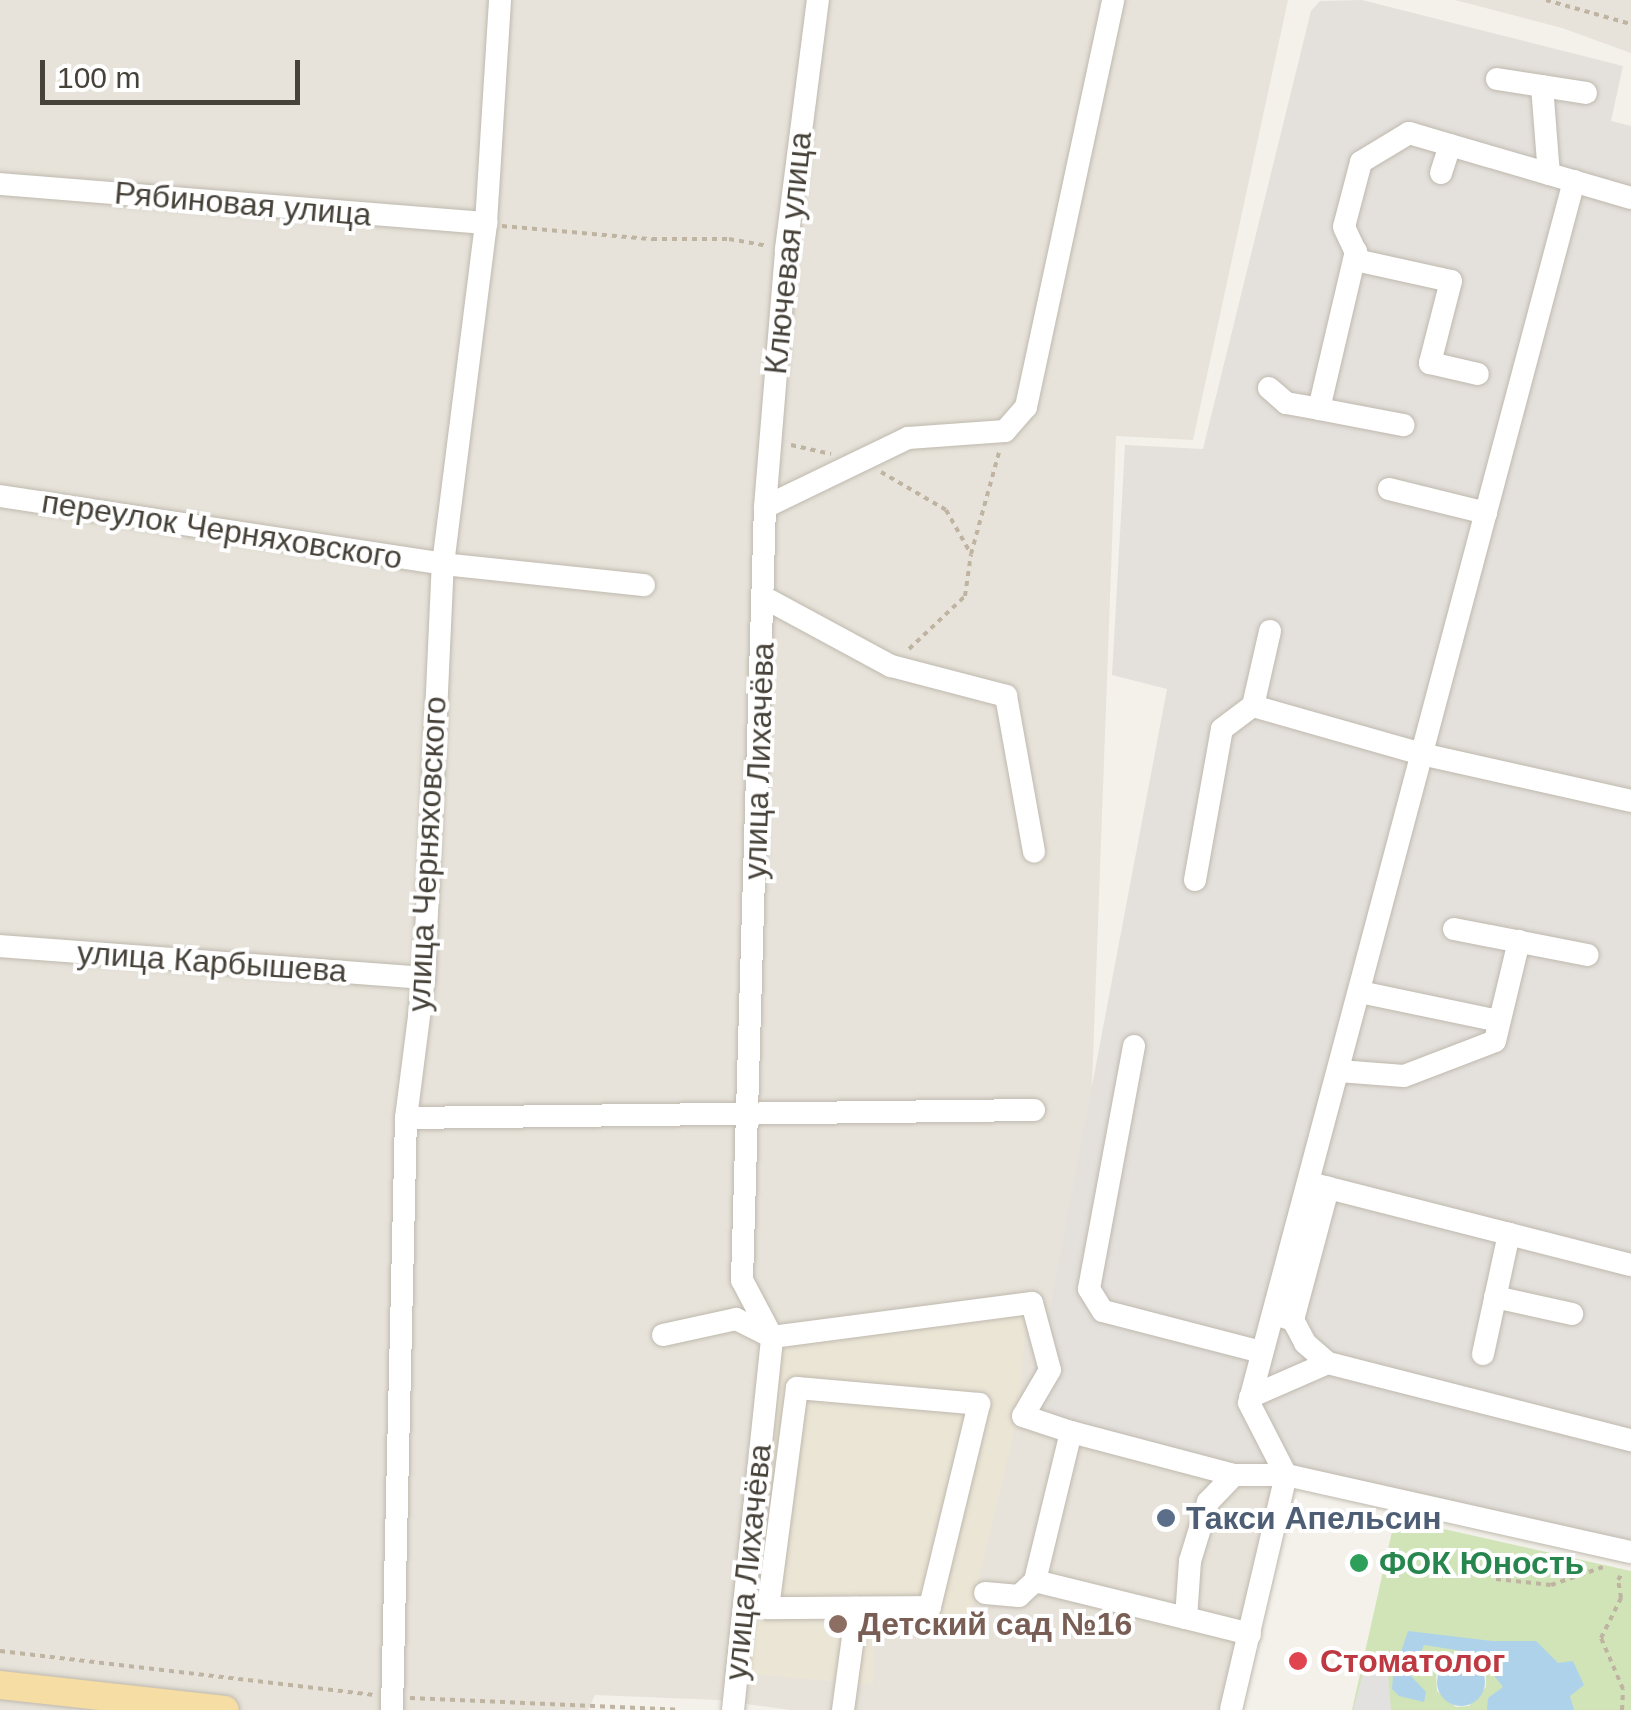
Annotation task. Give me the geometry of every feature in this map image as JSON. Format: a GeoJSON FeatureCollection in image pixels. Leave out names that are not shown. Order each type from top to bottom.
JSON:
{"type":"FeatureCollection","features":[{"type":"Feature","properties":{"kind":"main road"},"geometry":{"type":"LineString","coordinates":[[0,1685],[226,1710]]}},
{"type":"Feature","properties":{"kind":"street","name":"улица Черняховского"},"geometry":{"type":"LineString","coordinates":[[393,1704],[406,1118],[424,978],[443,564],[486,223],[500,0]]}},
{"type":"Feature","properties":{"kind":"street","name":"Ключевая улица"},"geometry":{"type":"LineString","coordinates":[[765,506],[786,249],[818,0]]}},
{"type":"Feature","properties":{"kind":"street"},"geometry":{"type":"LineString","coordinates":[[765,506],[908,438],[1006,431],[1026,407],[1037,371],[1113,0]]}},
{"type":"Feature","properties":{"kind":"street"},"geometry":{"type":"LineString","coordinates":[[1498,79],[1586,93]]}},
{"type":"Feature","properties":{"kind":"street"},"geometry":{"type":"LineString","coordinates":[[1542,86],[1549,174]]}},
{"type":"Feature","properties":{"kind":"street"},"geometry":{"type":"LineString","coordinates":[[1478,374],[1430,363],[1451,281],[1360,262],[1344,227],[1361,162],[1408,133],[1631,198]]}},
{"type":"Feature","properties":{"kind":"street"},"geometry":{"type":"LineString","coordinates":[[1441,174],[1450,145]]}},
{"type":"Feature","properties":{"kind":"street"},"geometry":{"type":"LineString","coordinates":[[1231,1710],[1286,1475],[1249,1404],[1250,1396],[1262,1352],[1283,1317],[1318,1186],[1339,1071],[1574,181]]}},
{"type":"Feature","properties":{"kind":"street","name":"Рябиновая улица"},"geometry":{"type":"LineString","coordinates":[[0,184],[486,223]]}},
{"type":"Feature","properties":{"kind":"street"},"geometry":{"type":"LineString","coordinates":[[1319,409],[1356,250]]}},
{"type":"Feature","properties":{"kind":"street"},"geometry":{"type":"LineString","coordinates":[[1269,388],[1286,403],[1403,425]]}},
{"type":"Feature","properties":{"kind":"street"},"geometry":{"type":"LineString","coordinates":[[1389,489],[1486,513]]}},
{"type":"Feature","properties":{"kind":"street","name":"переулок Черняховского"},"geometry":{"type":"LineString","coordinates":[[0,496],[443,564],[644,585]]}},
{"type":"Feature","properties":{"kind":"street","name":"улица Лихачёва"},"geometry":{"type":"LineString","coordinates":[[733,1710],[772,1337],[742,1280],[765,506]]}},
{"type":"Feature","properties":{"kind":"street"},"geometry":{"type":"LineString","coordinates":[[764,598],[891,666],[1006,696],[1034,851]]}},
{"type":"Feature","properties":{"kind":"street"},"geometry":{"type":"LineString","coordinates":[[1195,880],[1222,729],[1253,706],[1270,631]]}},
{"type":"Feature","properties":{"kind":"street"},"geometry":{"type":"LineString","coordinates":[[1253,706],[1421,754],[1631,801]]}},
{"type":"Feature","properties":{"kind":"street"},"geometry":{"type":"LineString","coordinates":[[1454,929],[1588,954]]}},
{"type":"Feature","properties":{"kind":"street"},"geometry":{"type":"LineString","coordinates":[[1339,1071],[1404,1076],[1495,1041],[1519,942]]}},
{"type":"Feature","properties":{"kind":"street","name":"улица Карбышева"},"geometry":{"type":"LineString","coordinates":[[0,946],[424,978]]}},
{"type":"Feature","properties":{"kind":"street"},"geometry":{"type":"LineString","coordinates":[[1360,992],[1499,1021]]}},
{"type":"Feature","properties":{"kind":"street"},"geometry":{"type":"LineString","coordinates":[[1134,1046],[1089,1288],[1103,1311],[1262,1352]]}},
{"type":"Feature","properties":{"kind":"street"},"geometry":{"type":"LineString","coordinates":[[406,1118],[1034,1110]]}},
{"type":"Feature","properties":{"kind":"street"},"geometry":{"type":"LineString","coordinates":[[1318,1186],[1631,1265]]}},
{"type":"Feature","properties":{"kind":"street"},"geometry":{"type":"LineString","coordinates":[[1483,1354],[1508,1234]]}},
{"type":"Feature","properties":{"kind":"street"},"geometry":{"type":"LineString","coordinates":[[1496,1297],[1572,1314]]}},
{"type":"Feature","properties":{"kind":"street"},"geometry":{"type":"LineString","coordinates":[[663,1335],[736,1319],[772,1337],[1032,1303],[1050,1370],[1023,1416],[1234,1474],[1286,1475],[1631,1552]]}},
{"type":"Feature","properties":{"kind":"street"},"geometry":{"type":"LineString","coordinates":[[1283,1317],[1304,1343],[1328,1363],[1631,1440]]}},
{"type":"Feature","properties":{"kind":"street"},"geometry":{"type":"LineString","coordinates":[[1250,1396],[1328,1363]]}},
{"type":"Feature","properties":{"kind":"street"},"geometry":{"type":"LineString","coordinates":[[797,1388],[979,1404],[930,1607],[857,1608],[768,1608],[797,1388]]}},
{"type":"Feature","properties":{"kind":"street"},"geometry":{"type":"LineString","coordinates":[[985,1593],[1019,1596],[1035,1581],[1071,1432]]}},
{"type":"Feature","properties":{"kind":"street"},"geometry":{"type":"LineString","coordinates":[[1186,1618],[1190,1561],[1208,1502],[1234,1474]]}},
{"type":"Feature","properties":{"kind":"street"},"geometry":{"type":"LineString","coordinates":[[1035,1581],[1250,1634]]}},
{"type":"Feature","properties":{"kind":"street"},"geometry":{"type":"LineString","coordinates":[[843,1710],[857,1608]]}},
{"type":"Feature","properties":{"kind":"path"},"geometry":{"type":"LineString","coordinates":[[1546,0],[1631,24]]}},
{"type":"Feature","properties":{"kind":"path"},"geometry":{"type":"LineString","coordinates":[[486,223],[652,239],[728,239],[786,249]]}},
{"type":"Feature","properties":{"kind":"path"},"geometry":{"type":"LineString","coordinates":[[891,666],[965,596],[971,554],[1006,431]]}},
{"type":"Feature","properties":{"kind":"path"},"geometry":{"type":"LineString","coordinates":[[769,440],[862,461],[946,510],[971,554]]}},
{"type":"Feature","properties":{"kind":"path"},"geometry":{"type":"LineString","coordinates":[[1622,1710],[1622,1689],[1600,1638],[1620,1598],[1618,1580],[1631,1560]]}},
{"type":"Feature","properties":{"kind":"path"},"geometry":{"type":"LineString","coordinates":[[1496,1579],[1552,1585],[1608,1565]]}},
{"type":"Feature","properties":{"kind":"path"},"geometry":{"type":"LineString","coordinates":[[0,1651],[393,1704],[680,1710]]}},
{"type":"Feature","properties":{"kind":"shaded area"},"geometry":{"type":"Polygon","coordinates":[[[0,0],[1288,0],[1193,440],[1116,436],[1079,1437],[1288,1480],[1225,1710],[790,1710],[718,1700],[595,1695],[588,1710],[0,1710],[0,0]]]}},
{"type":"Feature","properties":{"kind":"shaded area"},"geometry":{"type":"Polygon","coordinates":[[[1362,0],[1623,66],[1611,121],[1631,126],[1631,1540],[1283,1468],[1234,1469],[1022,1409],[1051,1303],[1167,689],[1112,675],[1125,445],[1203,449],[1311,11],[1320,1],[1362,0]]]}},
{"type":"Feature","properties":{"kind":"shaded area"},"geometry":{"type":"Polygon","coordinates":[[[1455,0],[1631,0],[1631,53],[1562,28],[1455,0]]]}},
{"type":"Feature","properties":{"kind":"shaded area"},"geometry":{"type":"Polygon","coordinates":[[[1027,1311],[1018,1415],[969,1620],[875,1621],[873,1685],[741,1673],[777,1343],[1027,1311]]]}},
{"type":"Feature","properties":{"kind":"shaded area"},"geometry":{"type":"Polygon","coordinates":[[[1365,1666],[1388,1673],[1391,1710],[1353,1710],[1365,1666]]]}},
{"type":"Feature","properties":{"kind":"green space"},"geometry":{"type":"Polygon","coordinates":[[[1395,1518],[1631,1571],[1631,1710],[1352,1710],[1395,1518]],[[1465,1657],[1452,1658],[1436,1676],[1437,1691],[1456,1707],[1469,1706],[1486,1687],[1486,1675],[1477,1662],[1465,1657]]]}},
{"type":"Feature","properties":{"kind":"water"},"geometry":{"type":"Polygon","coordinates":[[[1408,1631],[1492,1641],[1536,1641],[1558,1663],[1573,1661],[1584,1685],[1570,1696],[1574,1710],[1487,1710],[1488,1698],[1503,1687],[1495,1677],[1497,1652],[1475,1653],[1424,1645],[1411,1676],[1426,1692],[1424,1702],[1399,1696],[1392,1689],[1393,1676],[1408,1631]]]}},
{"type":"Feature","properties":{"kind":"water"},"geometry":{"type":"Polygon","coordinates":[[[1461,1658],[1478,1665],[1485,1682],[1478,1699],[1461,1706],[1444,1699],[1437,1682],[1444,1665],[1461,1658]]]}},
{"type":"Feature","properties":{"kind":"place","name":"Такси Апельсин"},"geometry":{"type":"Point","coordinates":[1166,1518]}},
{"type":"Feature","properties":{"kind":"place","name":"ФОК Юность"},"geometry":{"type":"Point","coordinates":[1359,1563]}},
{"type":"Feature","properties":{"kind":"place","name":"Детский сад №16"},"geometry":{"type":"Point","coordinates":[838,1624]}},
{"type":"Feature","properties":{"kind":"place","name":"Стоматолог"},"geometry":{"type":"Point","coordinates":[1298,1661]}}]}
